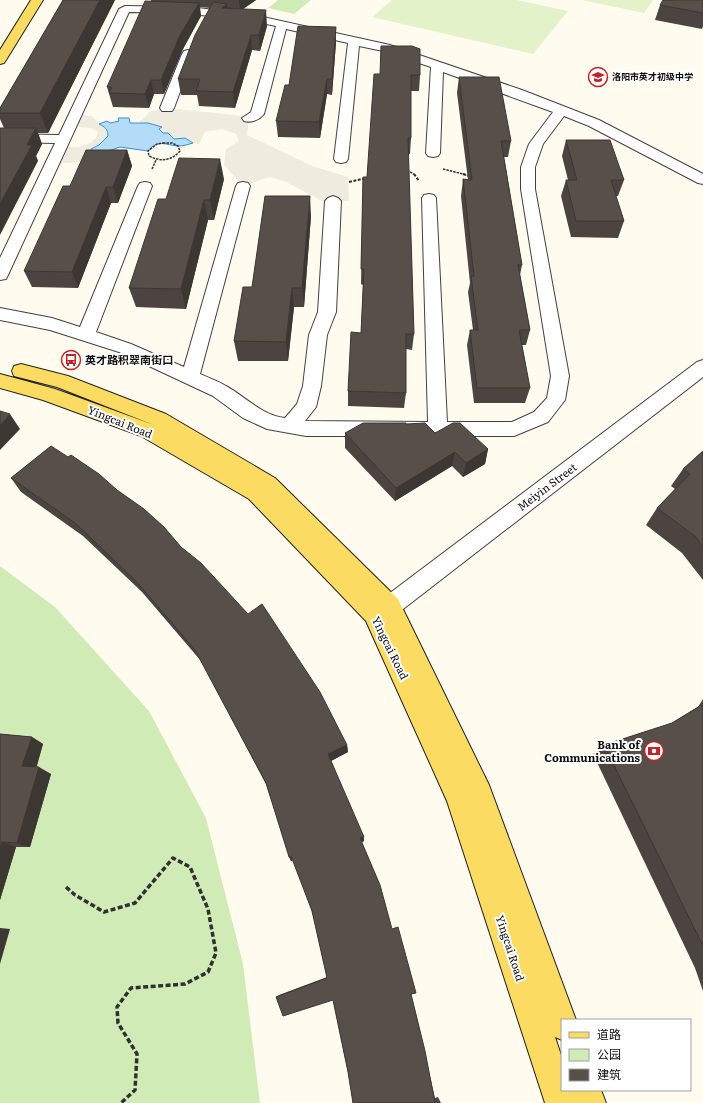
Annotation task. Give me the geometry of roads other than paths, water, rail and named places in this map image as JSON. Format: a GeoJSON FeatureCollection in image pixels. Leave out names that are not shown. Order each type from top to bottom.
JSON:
{"type":"FeatureCollection","features":[{"type":"Feature","properties":{"kind":"main road"},"geometry":{"type":"LineString","coordinates":[[0,60],[37,0]]}},
{"type":"Feature","properties":{"kind":"main road","name":"Yingcai Road"},"geometry":{"type":"LineString","coordinates":[[0,366],[61,381],[159,419],[268,484],[390,606],[480,794],[561,1021]]}},
{"type":"Feature","properties":{"kind":"main road","name":"Yingcai Road"},"geometry":{"type":"LineString","coordinates":[[0,381],[48,394],[148,431],[256,494],[374,614],[460,798],[561,1103]]}},
{"type":"Feature","properties":{"kind":"main road"},"geometry":{"type":"LineString","coordinates":[[585,1091],[590,1103]]}},
{"type":"Feature","properties":{"kind":"street"},"geometry":{"type":"LineString","coordinates":[[0,275],[125,9],[189,10],[249,17],[386,48],[517,92],[561,110],[594,124],[703,180]]}},
{"type":"Feature","properties":{"kind":"street"},"geometry":{"type":"LineString","coordinates":[[204,25],[211,12]]}},
{"type":"Feature","properties":{"kind":"street"},"geometry":{"type":"LineString","coordinates":[[249,118],[257,114],[282,24]]}},
{"type":"Feature","properties":{"kind":"street"},"geometry":{"type":"LineString","coordinates":[[341,159],[354,40]]}},
{"type":"Feature","properties":{"kind":"street"},"geometry":{"type":"LineString","coordinates":[[167,108],[193,44]]}},
{"type":"Feature","properties":{"kind":"street"},"geometry":{"type":"LineString","coordinates":[[433,153],[437,65]]}},
{"type":"Feature","properties":{"kind":"street"},"geometry":{"type":"LineString","coordinates":[[0,314],[52,324],[125,348],[220,391],[250,413],[274,424],[306,429],[514,429],[541,418],[556,400],[560,376],[528,189],[528,167],[536,144],[561,110]]}},
{"type":"Feature","properties":{"kind":"street"},"geometry":{"type":"LineString","coordinates":[[0,138],[64,139]]}},
{"type":"Feature","properties":{"kind":"street"},"geometry":{"type":"LineString","coordinates":[[86,335],[145,186]]}},
{"type":"Feature","properties":{"kind":"street"},"geometry":{"type":"LineString","coordinates":[[190,378],[243,186]]}},
{"type":"Feature","properties":{"kind":"street"},"geometry":{"type":"LineString","coordinates":[[429,198],[438,429]]}},
{"type":"Feature","properties":{"kind":"street"},"geometry":{"type":"LineString","coordinates":[[289,426],[306,407],[312,386],[318,335],[327,312],[333,201]]}},
{"type":"Feature","properties":{"kind":"street","name":"Meiyin Street"},"geometry":{"type":"LineString","coordinates":[[390,606],[703,367]]}},
{"type":"Feature","properties":{"kind":"water"},"geometry":{"type":"Polygon","coordinates":[[[118,118],[129,118],[130,123],[148,123],[162,127],[159,129],[163,133],[168,133],[174,139],[185,138],[193,143],[179,146],[159,144],[152,147],[148,151],[120,147],[92,155],[91,149],[99,145],[108,136],[106,128],[99,124],[107,121],[110,123],[119,121],[118,118]]]}},
{"type":"Feature","properties":{"kind":"place","name":"洛阳市英才初级中学"},"geometry":{"type":"Point","coordinates":[598,77]}},
{"type":"Feature","properties":{"kind":"place","name":"英才路积翠南街口"},"geometry":{"type":"Point","coordinates":[71,360]}},
{"type":"Feature","properties":{"kind":"place","name":"Bank of Communications"},"geometry":{"type":"Point","coordinates":[654,751]}}]}
